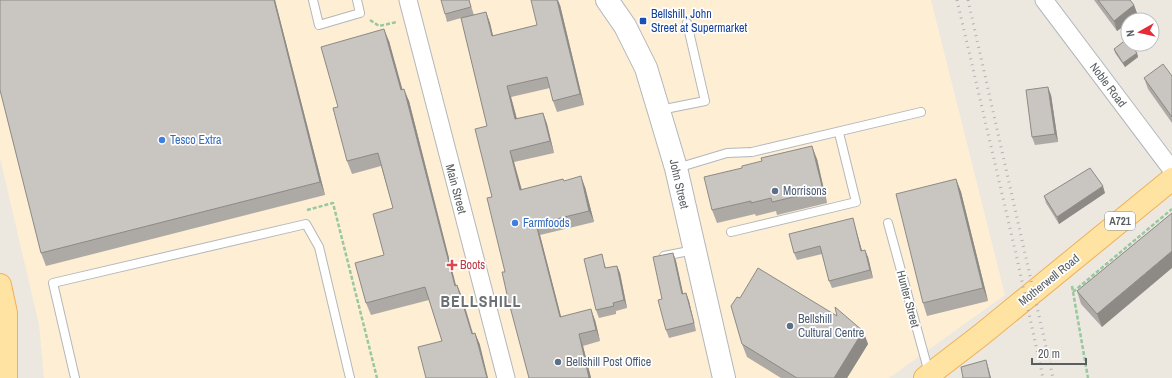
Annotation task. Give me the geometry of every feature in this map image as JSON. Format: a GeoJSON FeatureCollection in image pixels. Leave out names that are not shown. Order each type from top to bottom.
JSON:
{"type":"FeatureCollection","features":[{"type":"Feature","properties":{"kind":"main road","name":"Motherwell Road"},"geometry":{"type":"LineString","coordinates":[[927,377],[1069,264],[1172,179]]}},
{"type":"Feature","properties":{"kind":"main road"},"geometry":{"type":"LineString","coordinates":[[0,285],[6,314],[6,378]]}},
{"type":"Feature","properties":{"kind":"street","name":"Main Street"},"geometry":{"type":"LineString","coordinates":[[408,0],[506,378]]}},
{"type":"Feature","properties":{"kind":"street","name":"John Street"},"geometry":{"type":"LineString","coordinates":[[607,0],[625,26],[646,68],[676,168],[724,378]]}},
{"type":"Feature","properties":{"kind":"street","name":"Noble Road"},"geometry":{"type":"LineString","coordinates":[[1044,0],[1172,170]]}},
{"type":"Feature","properties":{"kind":"lane"},"geometry":{"type":"LineString","coordinates":[[313,0],[319,25],[360,13],[356,0]]}},
{"type":"Feature","properties":{"kind":"lane"},"geometry":{"type":"LineString","coordinates":[[659,111],[705,101],[687,23]]}},
{"type":"Feature","properties":{"kind":"lane"},"geometry":{"type":"LineString","coordinates":[[676,168],[726,152],[752,152],[839,133],[921,112]]}},
{"type":"Feature","properties":{"kind":"lane"},"geometry":{"type":"LineString","coordinates":[[731,232],[856,202],[839,133]]}},
{"type":"Feature","properties":{"kind":"lane","name":"Hunter Street"},"geometry":{"type":"LineString","coordinates":[[888,223],[927,377]]}},
{"type":"Feature","properties":{"kind":"lane"},"geometry":{"type":"LineString","coordinates":[[75,378],[53,283],[306,224],[318,247],[350,378]]}},
{"type":"Feature","properties":{"kind":"lane"},"geometry":{"type":"LineString","coordinates":[[655,258],[694,250]]}},
{"type":"Feature","properties":{"kind":"path"},"geometry":{"type":"LineString","coordinates":[[360,13],[379,26],[412,18]]}},
{"type":"Feature","properties":{"kind":"path"},"geometry":{"type":"LineString","coordinates":[[291,227],[301,212],[333,202],[377,378]]}},
{"type":"Feature","properties":{"kind":"path"},"geometry":{"type":"LineString","coordinates":[[1073,292],[1172,209]]}},
{"type":"Feature","properties":{"kind":"path"},"geometry":{"type":"LineString","coordinates":[[1069,264],[1088,378]]}},
{"type":"Feature","properties":{"kind":"shaded area"},"geometry":{"type":"Polygon","coordinates":[[[0,0],[931,0],[1005,295],[889,378],[44,378],[39,325],[0,158],[0,0]]]}},
{"type":"Feature","properties":{"kind":"building","name":"Tesco Extra"},"geometry":{"type":"Polygon","coordinates":[[[0,0],[274,0],[320,182],[41,253],[0,90],[0,0]]]}},
{"type":"Feature","properties":{"kind":"building"},"geometry":{"type":"Polygon","coordinates":[[[441,0],[469,0],[471,7],[445,14],[441,0]]]}},
{"type":"Feature","properties":{"kind":"building"},"geometry":{"type":"Polygon","coordinates":[[[531,0],[557,0],[580,94],[553,101],[547,77],[507,86],[515,119],[543,113],[550,141],[510,151],[520,190],[581,176],[589,211],[536,224],[560,317],[591,309],[596,330],[579,334],[589,378],[529,378],[502,272],[505,272],[487,198],[492,197],[475,129],[487,126],[461,18],[486,12],[492,36],[537,25],[531,0]]]}},
{"type":"Feature","properties":{"kind":"building"},"geometry":{"type":"Polygon","coordinates":[[[1098,0],[1130,0],[1134,5],[1125,12],[1120,12],[1120,16],[1114,21],[1098,0]]]}},
{"type":"Feature","properties":{"kind":"building"},"geometry":{"type":"Polygon","coordinates":[[[384,29],[401,90],[404,89],[455,286],[457,285],[472,334],[475,333],[487,378],[426,378],[418,347],[442,341],[425,287],[366,303],[355,263],[384,255],[373,214],[393,208],[378,153],[347,161],[333,108],[338,107],[321,47],[384,29]]]}},
{"type":"Feature","properties":{"kind":"building"},"geometry":{"type":"Polygon","coordinates":[[[1120,44],[1120,52],[1137,53],[1123,63],[1114,49],[1120,44]]]}},
{"type":"Feature","properties":{"kind":"building"},"geometry":{"type":"Polygon","coordinates":[[[1163,64],[1172,76],[1172,117],[1144,78],[1163,64]]]}},
{"type":"Feature","properties":{"kind":"building"},"geometry":{"type":"Polygon","coordinates":[[[1048,87],[1055,134],[1032,137],[1026,90],[1048,87]]]}},
{"type":"Feature","properties":{"kind":"building","name":"Morrisons"},"geometry":{"type":"Polygon","coordinates":[[[812,146],[823,190],[772,202],[771,198],[712,210],[704,177],[742,168],[742,166],[762,161],[761,158],[812,146]]]}},
{"type":"Feature","properties":{"kind":"building"},"geometry":{"type":"Polygon","coordinates":[[[1090,168],[1103,186],[1057,217],[1044,196],[1090,168]]]}},
{"type":"Feature","properties":{"kind":"building"},"geometry":{"type":"Polygon","coordinates":[[[956,179],[983,288],[923,303],[896,194],[956,179]]]}},
{"type":"Feature","properties":{"kind":"building"},"geometry":{"type":"Polygon","coordinates":[[[1172,213],[1172,251],[1097,314],[1077,291],[1172,213]]]}},
{"type":"Feature","properties":{"kind":"building"},"geometry":{"type":"Polygon","coordinates":[[[853,218],[861,251],[865,250],[870,270],[829,281],[820,246],[794,253],[789,234],[853,218]]]}},
{"type":"Feature","properties":{"kind":"building"},"geometry":{"type":"Polygon","coordinates":[[[673,253],[682,294],[686,293],[694,323],[666,330],[658,300],[662,299],[653,257],[673,253]]]}},
{"type":"Feature","properties":{"kind":"building"},"geometry":{"type":"Polygon","coordinates":[[[602,254],[605,268],[617,266],[624,300],[613,303],[614,306],[596,310],[584,259],[602,254]]]}},
{"type":"Feature","properties":{"kind":"building","name":"Bellshill Cultural Centre"},"geometry":{"type":"Polygon","coordinates":[[[758,268],[837,316],[835,307],[863,331],[834,378],[797,378],[742,344],[731,306],[737,297],[740,298],[758,268]]]}},
{"type":"Feature","properties":{"kind":"building"},"geometry":{"type":"Polygon","coordinates":[[[986,360],[990,378],[963,378],[961,367],[986,360]]]}},
{"type":"Feature","properties":{"kind":"railway"},"geometry":{"type":"LineString","coordinates":[[957,0],[1043,378]]}},
{"type":"Feature","properties":{"kind":"railway"},"geometry":{"type":"LineString","coordinates":[[968,0],[1053,378]]}},
{"type":"Feature","properties":{"kind":"place","name":"Bellshill, John Street at Supermarket"},"geometry":{"type":"Point","coordinates":[643,21]}},
{"type":"Feature","properties":{"kind":"place","name":"Tesco Extra"},"geometry":{"type":"Point","coordinates":[162,140]}},
{"type":"Feature","properties":{"kind":"place","name":"Morrisons"},"geometry":{"type":"Point","coordinates":[775,191]}},
{"type":"Feature","properties":{"kind":"place","name":"Farmfoods"},"geometry":{"type":"Point","coordinates":[515,223]}},
{"type":"Feature","properties":{"kind":"place","name":"Boots"},"geometry":{"type":"Point","coordinates":[452,265]}},
{"type":"Feature","properties":{"kind":"place","name":"Bellshill Cultural Centre"},"geometry":{"type":"Point","coordinates":[790,326]}},
{"type":"Feature","properties":{"kind":"place","name":"Bellshill Post Office"},"geometry":{"type":"Point","coordinates":[558,362]}},
{"type":"Feature","properties":{"kind":"district","name":"BELLSHILL"},"geometry":{"type":"Point","coordinates":[481,301]}}]}
